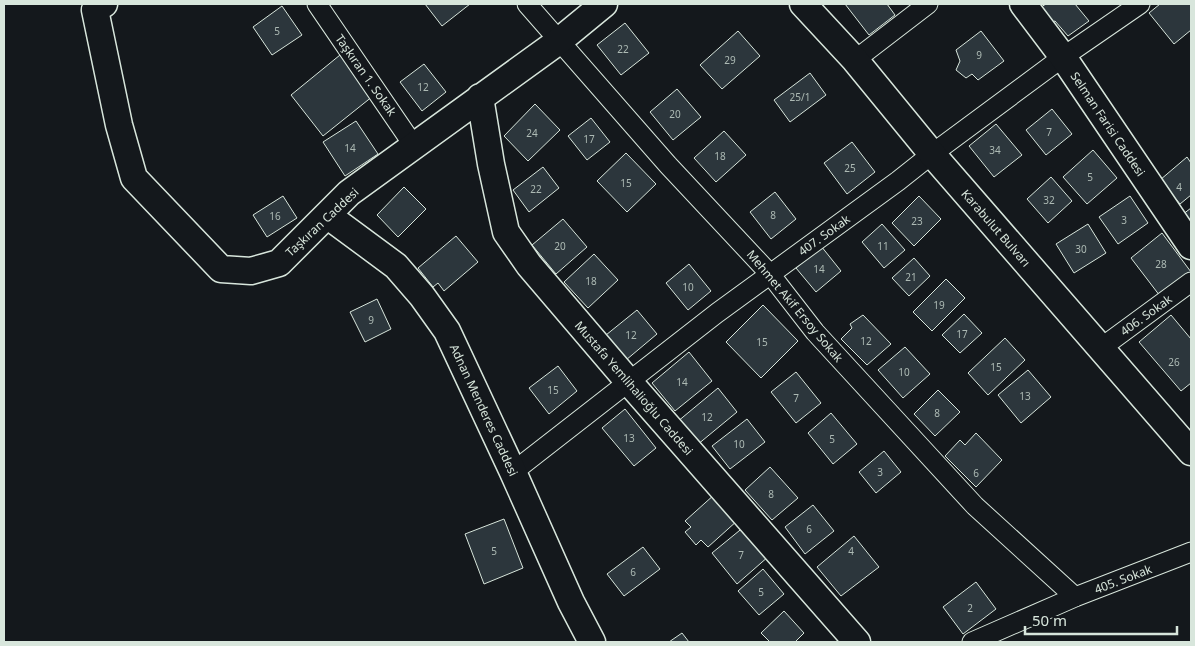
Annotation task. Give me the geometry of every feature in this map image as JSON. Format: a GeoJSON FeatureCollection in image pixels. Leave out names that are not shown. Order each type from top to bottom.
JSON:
{"type":"FeatureCollection","features":[{"type":"Feature","properties":{"kind":"street","name":"Taşkıran 1. Sokak"},"geometry":{"type":"LineString","coordinates":[[317,4],[414,146]]}},
{"type":"Feature","properties":{"kind":"street","name":"Mehmet Akif Ersoy Sokak"},"geometry":{"type":"LineString","coordinates":[[527,4],[668,165],[770,274],[815,332],[974,506],[1074,597]]}},
{"type":"Feature","properties":{"kind":"street","name":"Taşkıran Caddesi"},"geometry":{"type":"LineString","coordinates":[[99,7],[119,125],[134,178],[221,269],[251,271],[279,262],[349,193],[558,41],[604,4]]}},
{"type":"Feature","properties":{"kind":"street","name":"Karabulut Bulvarı"},"geometry":{"type":"LineString","coordinates":[[803,4],[855,60],[932,154],[1191,452]]}},
{"type":"Feature","properties":{"kind":"street"},"geometry":{"type":"LineString","coordinates":[[855,60],[928,4]]}},
{"type":"Feature","properties":{"kind":"street","name":"Selman Farisi Caddesi"},"geometry":{"type":"LineString","coordinates":[[1023,4],[1063,57],[1191,246]]}},
{"type":"Feature","properties":{"kind":"street","name":"407. Sokak"},"geometry":{"type":"LineString","coordinates":[[514,472],[628,381],[770,274],[1063,57],[1140,4]]}},
{"type":"Feature","properties":{"kind":"street","name":"Mustafa Yemlihalioğlu Caddesi"},"geometry":{"type":"LineString","coordinates":[[480,97],[491,164],[506,232],[529,265],[628,381],[857,642]]}},
{"type":"Feature","properties":{"kind":"street","name":"Adnan Menderes Caddesi"},"geometry":{"type":"LineString","coordinates":[[326,215],[396,266],[422,296],[447,332],[514,472],[571,602],[592,642]]}},
{"type":"Feature","properties":{"kind":"street","name":"406. Sokak"},"geometry":{"type":"LineString","coordinates":[[1101,348],[1191,282]]}},
{"type":"Feature","properties":{"kind":"street","name":"405. Sokak"},"geometry":{"type":"LineString","coordinates":[[972,642],[1074,597],[1191,552]]}},
{"type":"Feature","properties":{"kind":"building"},"geometry":{"type":"Polygon","coordinates":[[[425,4],[470,4],[442,26],[425,4]]]}},
{"type":"Feature","properties":{"kind":"building"},"geometry":{"type":"Polygon","coordinates":[[[845,4],[887,4],[895,15],[869,35],[845,4]]]}},
{"type":"Feature","properties":{"kind":"building"},"geometry":{"type":"Polygon","coordinates":[[[1046,4],[1075,4],[1089,21],[1068,36],[1055,21],[1047,24],[1036,10],[1046,4]]]}},
{"type":"Feature","properties":{"kind":"building"},"geometry":{"type":"Polygon","coordinates":[[[1160,4],[1191,4],[1191,30],[1174,44],[1149,13],[1160,4]]]}},
{"type":"Feature","properties":{"kind":"building"},"geometry":{"type":"Polygon","coordinates":[[[282,6],[302,35],[272,55],[253,27],[282,6]]]}},
{"type":"Feature","properties":{"kind":"building"},"geometry":{"type":"Polygon","coordinates":[[[625,23],[649,53],[621,75],[597,45],[625,23]]]}},
{"type":"Feature","properties":{"kind":"building"},"geometry":{"type":"Polygon","coordinates":[[[738,31],[760,56],[722,89],[700,65],[738,31]]]}},
{"type":"Feature","properties":{"kind":"building"},"geometry":{"type":"Polygon","coordinates":[[[981,31],[1004,61],[978,80],[972,74],[966,78],[956,70],[960,61],[956,50],[981,31]]]}},
{"type":"Feature","properties":{"kind":"building"},"geometry":{"type":"Polygon","coordinates":[[[340,55],[373,96],[323,136],[291,95],[340,55]]]}},
{"type":"Feature","properties":{"kind":"building"},"geometry":{"type":"Polygon","coordinates":[[[424,64],[446,92],[422,111],[400,82],[424,64]]]}},
{"type":"Feature","properties":{"kind":"building"},"geometry":{"type":"Polygon","coordinates":[[[810,73],[826,95],[790,122],[774,100],[810,73]]]}},
{"type":"Feature","properties":{"kind":"building"},"geometry":{"type":"Polygon","coordinates":[[[677,89],[701,117],[673,140],[650,112],[677,89]]]}},
{"type":"Feature","properties":{"kind":"building"},"geometry":{"type":"Polygon","coordinates":[[[535,104],[560,130],[528,161],[504,136],[535,104]]]}},
{"type":"Feature","properties":{"kind":"building"},"geometry":{"type":"Polygon","coordinates":[[[1052,109],[1072,134],[1046,155],[1026,130],[1052,109]]]}},
{"type":"Feature","properties":{"kind":"building"},"geometry":{"type":"Polygon","coordinates":[[[591,118],[610,142],[587,160],[568,136],[591,118]]]}},
{"type":"Feature","properties":{"kind":"building"},"geometry":{"type":"Polygon","coordinates":[[[356,121],[378,154],[345,176],[323,142],[356,121]]]}},
{"type":"Feature","properties":{"kind":"building"},"geometry":{"type":"Polygon","coordinates":[[[996,124],[1022,155],[994,177],[969,146],[996,124]]]}},
{"type":"Feature","properties":{"kind":"building"},"geometry":{"type":"Polygon","coordinates":[[[724,131],[746,155],[716,182],[694,158],[724,131]]]}},
{"type":"Feature","properties":{"kind":"building"},"geometry":{"type":"Polygon","coordinates":[[[852,142],[875,172],[847,194],[824,163],[852,142]]]}},
{"type":"Feature","properties":{"kind":"building"},"geometry":{"type":"Polygon","coordinates":[[[1093,150],[1117,178],[1087,204],[1063,177],[1093,150]]]}},
{"type":"Feature","properties":{"kind":"building"},"geometry":{"type":"Polygon","coordinates":[[[626,153],[656,184],[627,212],[597,181],[626,153]]]}},
{"type":"Feature","properties":{"kind":"building"},"geometry":{"type":"Polygon","coordinates":[[[1187,157],[1191,163],[1191,195],[1180,204],[1160,180],[1187,157]]]}},
{"type":"Feature","properties":{"kind":"building"},"geometry":{"type":"Polygon","coordinates":[[[543,167],[559,188],[529,212],[513,190],[543,167]]]}},
{"type":"Feature","properties":{"kind":"building"},"geometry":{"type":"Polygon","coordinates":[[[1051,177],[1072,201],[1048,223],[1027,199],[1051,177]]]}},
{"type":"Feature","properties":{"kind":"building"},"geometry":{"type":"Polygon","coordinates":[[[404,187],[426,209],[398,237],[377,215],[404,187]]]}},
{"type":"Feature","properties":{"kind":"building"},"geometry":{"type":"Polygon","coordinates":[[[775,192],[796,219],[771,239],[750,212],[775,192]]]}},
{"type":"Feature","properties":{"kind":"building"},"geometry":{"type":"Polygon","coordinates":[[[283,196],[297,218],[267,237],[253,215],[283,196]]]}},
{"type":"Feature","properties":{"kind":"building"},"geometry":{"type":"Polygon","coordinates":[[[919,196],[941,219],[914,246],[892,223],[919,196]]]}},
{"type":"Feature","properties":{"kind":"building"},"geometry":{"type":"Polygon","coordinates":[[[1130,196],[1148,223],[1118,244],[1099,217],[1130,196]]]}},
{"type":"Feature","properties":{"kind":"building"},"geometry":{"type":"Polygon","coordinates":[[[1191,208],[1191,226],[1182,215],[1191,208]]]}},
{"type":"Feature","properties":{"kind":"building"},"geometry":{"type":"Polygon","coordinates":[[[563,219],[587,247],[556,274],[532,245],[563,219]]]}},
{"type":"Feature","properties":{"kind":"building"},"geometry":{"type":"Polygon","coordinates":[[[882,224],[905,250],[884,268],[862,242],[882,224]]]}},
{"type":"Feature","properties":{"kind":"building"},"geometry":{"type":"Polygon","coordinates":[[[1088,224],[1106,253],[1074,273],[1056,244],[1088,224]]]}},
{"type":"Feature","properties":{"kind":"building"},"geometry":{"type":"Polygon","coordinates":[[[1162,233],[1191,272],[1160,296],[1131,258],[1162,233]]]}},
{"type":"Feature","properties":{"kind":"building"},"geometry":{"type":"Polygon","coordinates":[[[456,236],[478,262],[444,291],[438,283],[433,287],[418,268],[456,236]]]}},
{"type":"Feature","properties":{"kind":"building"},"geometry":{"type":"Polygon","coordinates":[[[821,246],[841,271],[816,292],[796,268],[821,246]]]}},
{"type":"Feature","properties":{"kind":"building"},"geometry":{"type":"Polygon","coordinates":[[[594,254],[618,280],[588,308],[564,282],[594,254]]]}},
{"type":"Feature","properties":{"kind":"building"},"geometry":{"type":"Polygon","coordinates":[[[914,258],[930,276],[909,296],[892,278],[914,258]]]}},
{"type":"Feature","properties":{"kind":"building"},"geometry":{"type":"Polygon","coordinates":[[[689,264],[711,291],[688,310],[666,283],[689,264]]]}},
{"type":"Feature","properties":{"kind":"building"},"geometry":{"type":"Polygon","coordinates":[[[946,279],[965,298],[932,331],[913,312],[946,279]]]}},
{"type":"Feature","properties":{"kind":"building"},"geometry":{"type":"Polygon","coordinates":[[[377,299],[391,329],[365,342],[350,312],[377,299]]]}},
{"type":"Feature","properties":{"kind":"building"},"geometry":{"type":"Polygon","coordinates":[[[763,305],[798,341],[761,378],[726,342],[763,305]]]}},
{"type":"Feature","properties":{"kind":"building"},"geometry":{"type":"Polygon","coordinates":[[[637,310],[657,334],[626,360],[606,335],[637,310]]]}},
{"type":"Feature","properties":{"kind":"building"},"geometry":{"type":"Polygon","coordinates":[[[964,314],[982,333],[960,353],[942,335],[964,314]]]}},
{"type":"Feature","properties":{"kind":"building"},"geometry":{"type":"Polygon","coordinates":[[[863,315],[891,344],[867,365],[841,339],[852,328],[850,324],[863,315]]]}},
{"type":"Feature","properties":{"kind":"building"},"geometry":{"type":"Polygon","coordinates":[[[1171,315],[1191,339],[1191,383],[1181,391],[1139,342],[1171,315]]]}},
{"type":"Feature","properties":{"kind":"building"},"geometry":{"type":"Polygon","coordinates":[[[1005,338],[1025,360],[988,395],[968,373],[1005,338]]]}},
{"type":"Feature","properties":{"kind":"building"},"geometry":{"type":"Polygon","coordinates":[[[905,347],[930,374],[903,398],[878,370],[905,347]]]}},
{"type":"Feature","properties":{"kind":"building"},"geometry":{"type":"Polygon","coordinates":[[[689,352],[712,381],[675,411],[652,383],[689,352]]]}},
{"type":"Feature","properties":{"kind":"building"},"geometry":{"type":"Polygon","coordinates":[[[558,366],[577,391],[549,414],[529,388],[558,366]]]}},
{"type":"Feature","properties":{"kind":"building"},"geometry":{"type":"Polygon","coordinates":[[[1028,370],[1051,397],[1021,423],[998,395],[1028,370]]]}},
{"type":"Feature","properties":{"kind":"building"},"geometry":{"type":"Polygon","coordinates":[[[796,372],[821,403],[796,423],[771,392],[796,372]]]}},
{"type":"Feature","properties":{"kind":"building"},"geometry":{"type":"Polygon","coordinates":[[[718,388],[737,412],[697,445],[677,422],[718,388]]]}},
{"type":"Feature","properties":{"kind":"building"},"geometry":{"type":"Polygon","coordinates":[[[938,390],[960,412],[935,436],[914,414],[938,390]]]}},
{"type":"Feature","properties":{"kind":"building"},"geometry":{"type":"Polygon","coordinates":[[[625,409],[656,448],[634,466],[602,428],[625,409]]]}},
{"type":"Feature","properties":{"kind":"building"},"geometry":{"type":"Polygon","coordinates":[[[831,413],[857,444],[833,464],[808,433],[831,413]]]}},
{"type":"Feature","properties":{"kind":"building"},"geometry":{"type":"Polygon","coordinates":[[[747,419],[765,442],[730,469],[712,446],[747,419]]]}},
{"type":"Feature","properties":{"kind":"building"},"geometry":{"type":"Polygon","coordinates":[[[976,433],[1002,460],[976,487],[945,456],[960,440],[965,445],[976,433]]]}},
{"type":"Feature","properties":{"kind":"building"},"geometry":{"type":"Polygon","coordinates":[[[884,451],[901,472],[876,493],[859,472],[884,451]]]}},
{"type":"Feature","properties":{"kind":"building"},"geometry":{"type":"Polygon","coordinates":[[[770,467],[798,498],[772,520],[745,490],[770,467]]]}},
{"type":"Feature","properties":{"kind":"building"},"geometry":{"type":"Polygon","coordinates":[[[715,494],[738,520],[708,547],[701,540],[696,545],[685,532],[691,527],[685,521],[715,494]]]}},
{"type":"Feature","properties":{"kind":"building"},"geometry":{"type":"Polygon","coordinates":[[[813,505],[834,531],[805,554],[785,527],[813,505]]]}},
{"type":"Feature","properties":{"kind":"building"},"geometry":{"type":"Polygon","coordinates":[[[504,519],[523,568],[484,584],[465,534],[504,519]]]}},
{"type":"Feature","properties":{"kind":"building"},"geometry":{"type":"Polygon","coordinates":[[[745,526],[769,556],[737,584],[712,553],[745,526]]]}},
{"type":"Feature","properties":{"kind":"building"},"geometry":{"type":"Polygon","coordinates":[[[854,536],[879,567],[841,596],[817,567],[854,536]]]}},
{"type":"Feature","properties":{"kind":"building"},"geometry":{"type":"Polygon","coordinates":[[[643,547],[660,569],[624,596],[607,574],[643,547]]]}},
{"type":"Feature","properties":{"kind":"building"},"geometry":{"type":"Polygon","coordinates":[[[763,569],[784,594],[759,615],[738,591],[763,569]]]}},
{"type":"Feature","properties":{"kind":"building"},"geometry":{"type":"Polygon","coordinates":[[[976,582],[996,609],[963,634],[943,607],[976,582]]]}},
{"type":"Feature","properties":{"kind":"building"},"geometry":{"type":"Polygon","coordinates":[[[784,611],[804,633],[795,642],[770,642],[761,633],[784,611]]]}},
{"type":"Feature","properties":{"kind":"building"},"geometry":{"type":"Polygon","coordinates":[[[682,633],[689,642],[669,642],[682,633]]]}}]}
